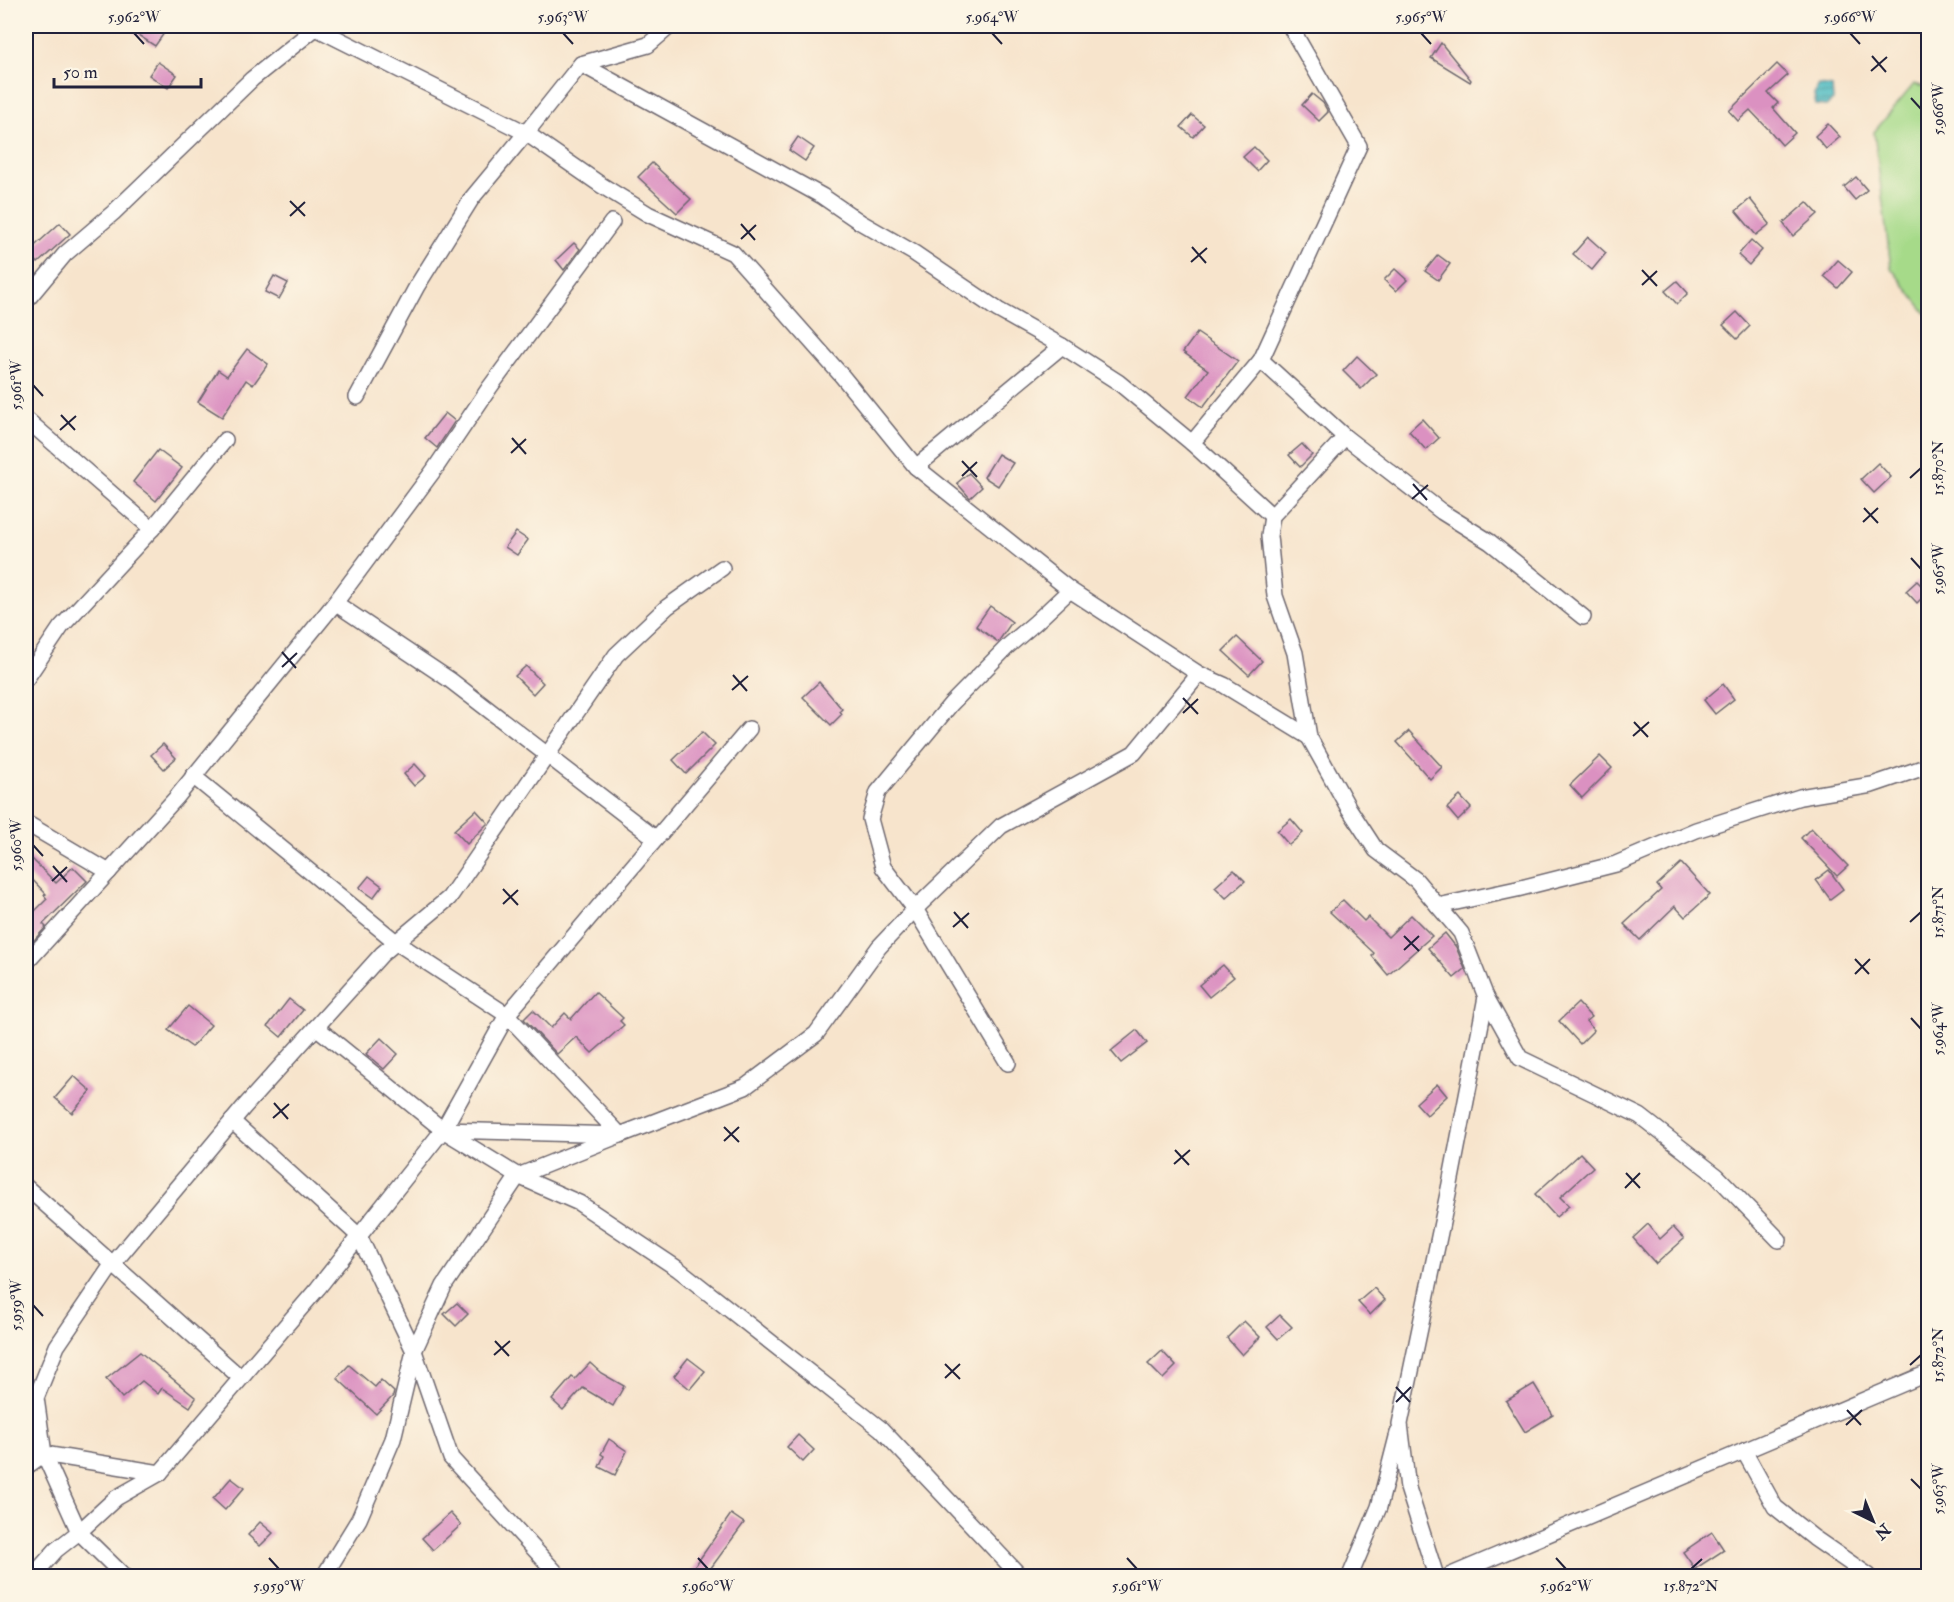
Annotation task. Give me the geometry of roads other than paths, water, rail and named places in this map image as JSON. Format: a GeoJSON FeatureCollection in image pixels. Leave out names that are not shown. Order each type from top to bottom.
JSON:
{"type":"FeatureCollection","features":[{"type":"Feature","properties":{"kind":"street"},"geometry":{"type":"LineString","coordinates":[[26,301],[65,254],[113,213],[252,79],[315,26],[526,133],[601,185],[648,214],[733,253],[842,376],[916,467],[1070,590],[1199,674],[1224,686],[1309,737]]}},
{"type":"Feature","properties":{"kind":"street"},"geometry":{"type":"LineString","coordinates":[[357,398],[417,286],[472,198],[581,64],[648,45],[670,26]]}},
{"type":"Feature","properties":{"kind":"street"},"geometry":{"type":"LineString","coordinates":[[1192,442],[1262,360],[1359,147],[1290,26]]}},
{"type":"Feature","properties":{"kind":"street"},"geometry":{"type":"LineString","coordinates":[[581,64],[822,196],[860,222],[914,253],[998,310],[1062,346],[1118,382],[1192,442],[1272,516]]}},
{"type":"Feature","properties":{"kind":"street"},"geometry":{"type":"LineString","coordinates":[[26,963],[194,776],[335,603],[434,470],[490,387],[612,222]]}},
{"type":"Feature","properties":{"kind":"street"},"geometry":{"type":"LineString","coordinates":[[916,467],[1062,346]]}},
{"type":"Feature","properties":{"kind":"street"},"geometry":{"type":"LineString","coordinates":[[1262,360],[1345,436],[1442,512],[1490,542],[1583,617]]}},
{"type":"Feature","properties":{"kind":"street"},"geometry":{"type":"LineString","coordinates":[[26,419],[152,529]]}},
{"type":"Feature","properties":{"kind":"street"},"geometry":{"type":"LineString","coordinates":[[1345,436],[1272,516],[1269,536],[1275,596],[1294,653],[1309,737],[1348,807],[1376,850],[1416,880],[1461,933],[1486,996],[1520,1058],[1640,1116],[1717,1176],[1779,1240]]}},
{"type":"Feature","properties":{"kind":"street"},"geometry":{"type":"LineString","coordinates":[[26,679],[61,627],[152,529],[225,440]]}},
{"type":"Feature","properties":{"kind":"street"},"geometry":{"type":"LineString","coordinates":[[124,1576],[79,1532],[44,1454],[36,1398],[57,1346],[112,1265],[232,1121],[382,954],[449,898],[616,655],[667,607],[722,568]]}},
{"type":"Feature","properties":{"kind":"street"},"geometry":{"type":"LineString","coordinates":[[1008,1063],[915,909],[884,867],[870,819],[878,792],[951,704],[1008,646],[1070,590]]}},
{"type":"Feature","properties":{"kind":"street"},"geometry":{"type":"LineString","coordinates":[[335,603],[450,680],[655,838]]}},
{"type":"Feature","properties":{"kind":"street"},"geometry":{"type":"LineString","coordinates":[[324,1576],[359,1520],[393,1440],[414,1351],[444,1286],[518,1176],[745,1087],[816,1034],[879,947],[1001,826],[1134,753],[1199,674]]}},
{"type":"Feature","properties":{"kind":"street"},"geometry":{"type":"LineString","coordinates":[[33,1576],[56,1550],[116,1498],[160,1473],[318,1288],[443,1130],[507,1015],[749,729]]}},
{"type":"Feature","properties":{"kind":"street"},"geometry":{"type":"LineString","coordinates":[[1438,906],[1616,864],[1696,830],[1800,797],[1872,785],[1929,766]]}},
{"type":"Feature","properties":{"kind":"street"},"geometry":{"type":"LineString","coordinates":[[194,776],[396,942],[507,1015],[620,1136]]}},
{"type":"Feature","properties":{"kind":"street"},"geometry":{"type":"LineString","coordinates":[[26,823],[109,872]]}},
{"type":"Feature","properties":{"kind":"street"},"geometry":{"type":"LineString","coordinates":[[1350,1576],[1379,1507],[1400,1425],[1486,996]]}},
{"type":"Feature","properties":{"kind":"street"},"geometry":{"type":"LineString","coordinates":[[316,1027],[443,1130],[518,1176],[579,1203],[678,1269],[881,1429],[1020,1576]]}},
{"type":"Feature","properties":{"kind":"street"},"geometry":{"type":"LineString","coordinates":[[232,1121],[360,1236],[414,1351],[452,1458],[559,1576]]}},
{"type":"Feature","properties":{"kind":"street"},"geometry":{"type":"LineString","coordinates":[[443,1130],[620,1136]]}},
{"type":"Feature","properties":{"kind":"street"},"geometry":{"type":"LineString","coordinates":[[26,1187],[241,1378]]}},
{"type":"Feature","properties":{"kind":"street"},"geometry":{"type":"LineString","coordinates":[[1449,1576],[1929,1373]]}},
{"type":"Feature","properties":{"kind":"street"},"geometry":{"type":"LineString","coordinates":[[1400,1425],[1408,1488],[1436,1576]]}},
{"type":"Feature","properties":{"kind":"street"},"geometry":{"type":"LineString","coordinates":[[26,1441],[44,1454],[160,1473]]}},
{"type":"Feature","properties":{"kind":"street"},"geometry":{"type":"LineString","coordinates":[[1744,1450],[1775,1507],[1814,1538],[1869,1576]]}},
{"type":"Feature","properties":{"kind":"street"},"geometry":{"type":"LineString","coordinates":[[26,1467],[44,1454]]}},
{"type":"Feature","properties":{"kind":"water"},"geometry":{"type":"Polygon","coordinates":[[[1819,85],[1832,87],[1833,100],[1826,106],[1816,105],[1814,94],[1819,85]]]}}]}
